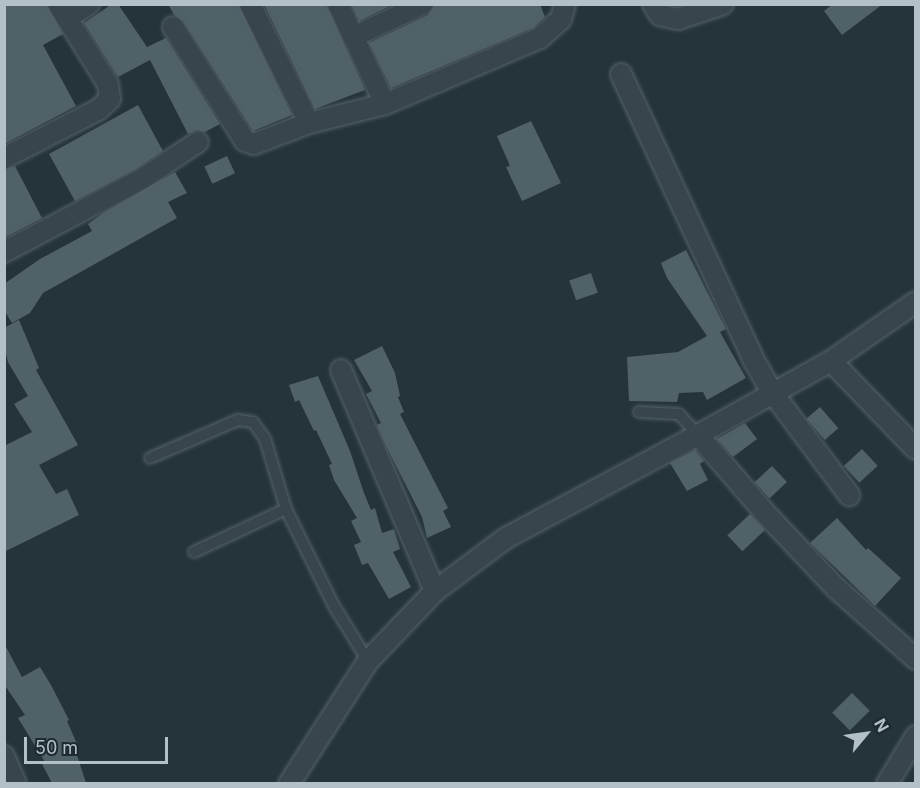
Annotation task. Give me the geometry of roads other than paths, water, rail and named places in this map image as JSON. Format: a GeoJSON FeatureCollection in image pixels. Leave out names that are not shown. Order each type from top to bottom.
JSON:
{"type":"FeatureCollection","features":[{"type":"Feature","properties":{"kind":"street"},"geometry":{"type":"LineString","coordinates":[[4,158],[98,110],[110,99],[108,84],[63,11],[89,4]]}},
{"type":"Feature","properties":{"kind":"street"},"geometry":{"type":"LineString","coordinates":[[250,4],[309,123]]}},
{"type":"Feature","properties":{"kind":"street"},"geometry":{"type":"LineString","coordinates":[[338,4],[384,104]]}},
{"type":"Feature","properties":{"kind":"street"},"geometry":{"type":"LineString","coordinates":[[353,37],[423,4]]}},
{"type":"Feature","properties":{"kind":"street"},"geometry":{"type":"LineString","coordinates":[[173,27],[245,141],[255,144],[309,123],[384,104],[540,38],[561,19],[565,4]]}},
{"type":"Feature","properties":{"kind":"street"},"geometry":{"type":"LineString","coordinates":[[653,4],[660,15],[678,19],[723,4]]}},
{"type":"Feature","properties":{"kind":"street"},"geometry":{"type":"LineString","coordinates":[[621,74],[748,349],[772,392],[849,495]]}},
{"type":"Feature","properties":{"kind":"street"},"geometry":{"type":"LineString","coordinates":[[4,252],[142,179],[198,142]]}},
{"type":"Feature","properties":{"kind":"street"},"geometry":{"type":"LineString","coordinates":[[289,783],[368,661],[435,591],[506,538],[831,361],[915,302]]}},
{"type":"Feature","properties":{"kind":"street"},"geometry":{"type":"LineString","coordinates":[[831,361],[915,449]]}},
{"type":"Feature","properties":{"kind":"street"},"geometry":{"type":"LineString","coordinates":[[341,370],[435,591]]}},
{"type":"Feature","properties":{"kind":"street"},"geometry":{"type":"LineString","coordinates":[[698,435],[765,513],[836,588],[915,659]]}},
{"type":"Feature","properties":{"kind":"street"},"geometry":{"type":"LineString","coordinates":[[887,783],[915,736]]}},
{"type":"Feature","properties":{"kind":"street"},"geometry":{"type":"LineString","coordinates":[[4,756],[16,783]]}},
{"type":"Feature","properties":{"kind":"lane"},"geometry":{"type":"LineString","coordinates":[[639,412],[667,411],[679,414],[698,435]]}},
{"type":"Feature","properties":{"kind":"lane"},"geometry":{"type":"LineString","coordinates":[[150,458],[238,420],[248,420],[258,428],[265,439],[286,509],[333,606],[368,661]]}},
{"type":"Feature","properties":{"kind":"lane"},"geometry":{"type":"LineString","coordinates":[[195,552],[286,509]]}}]}
